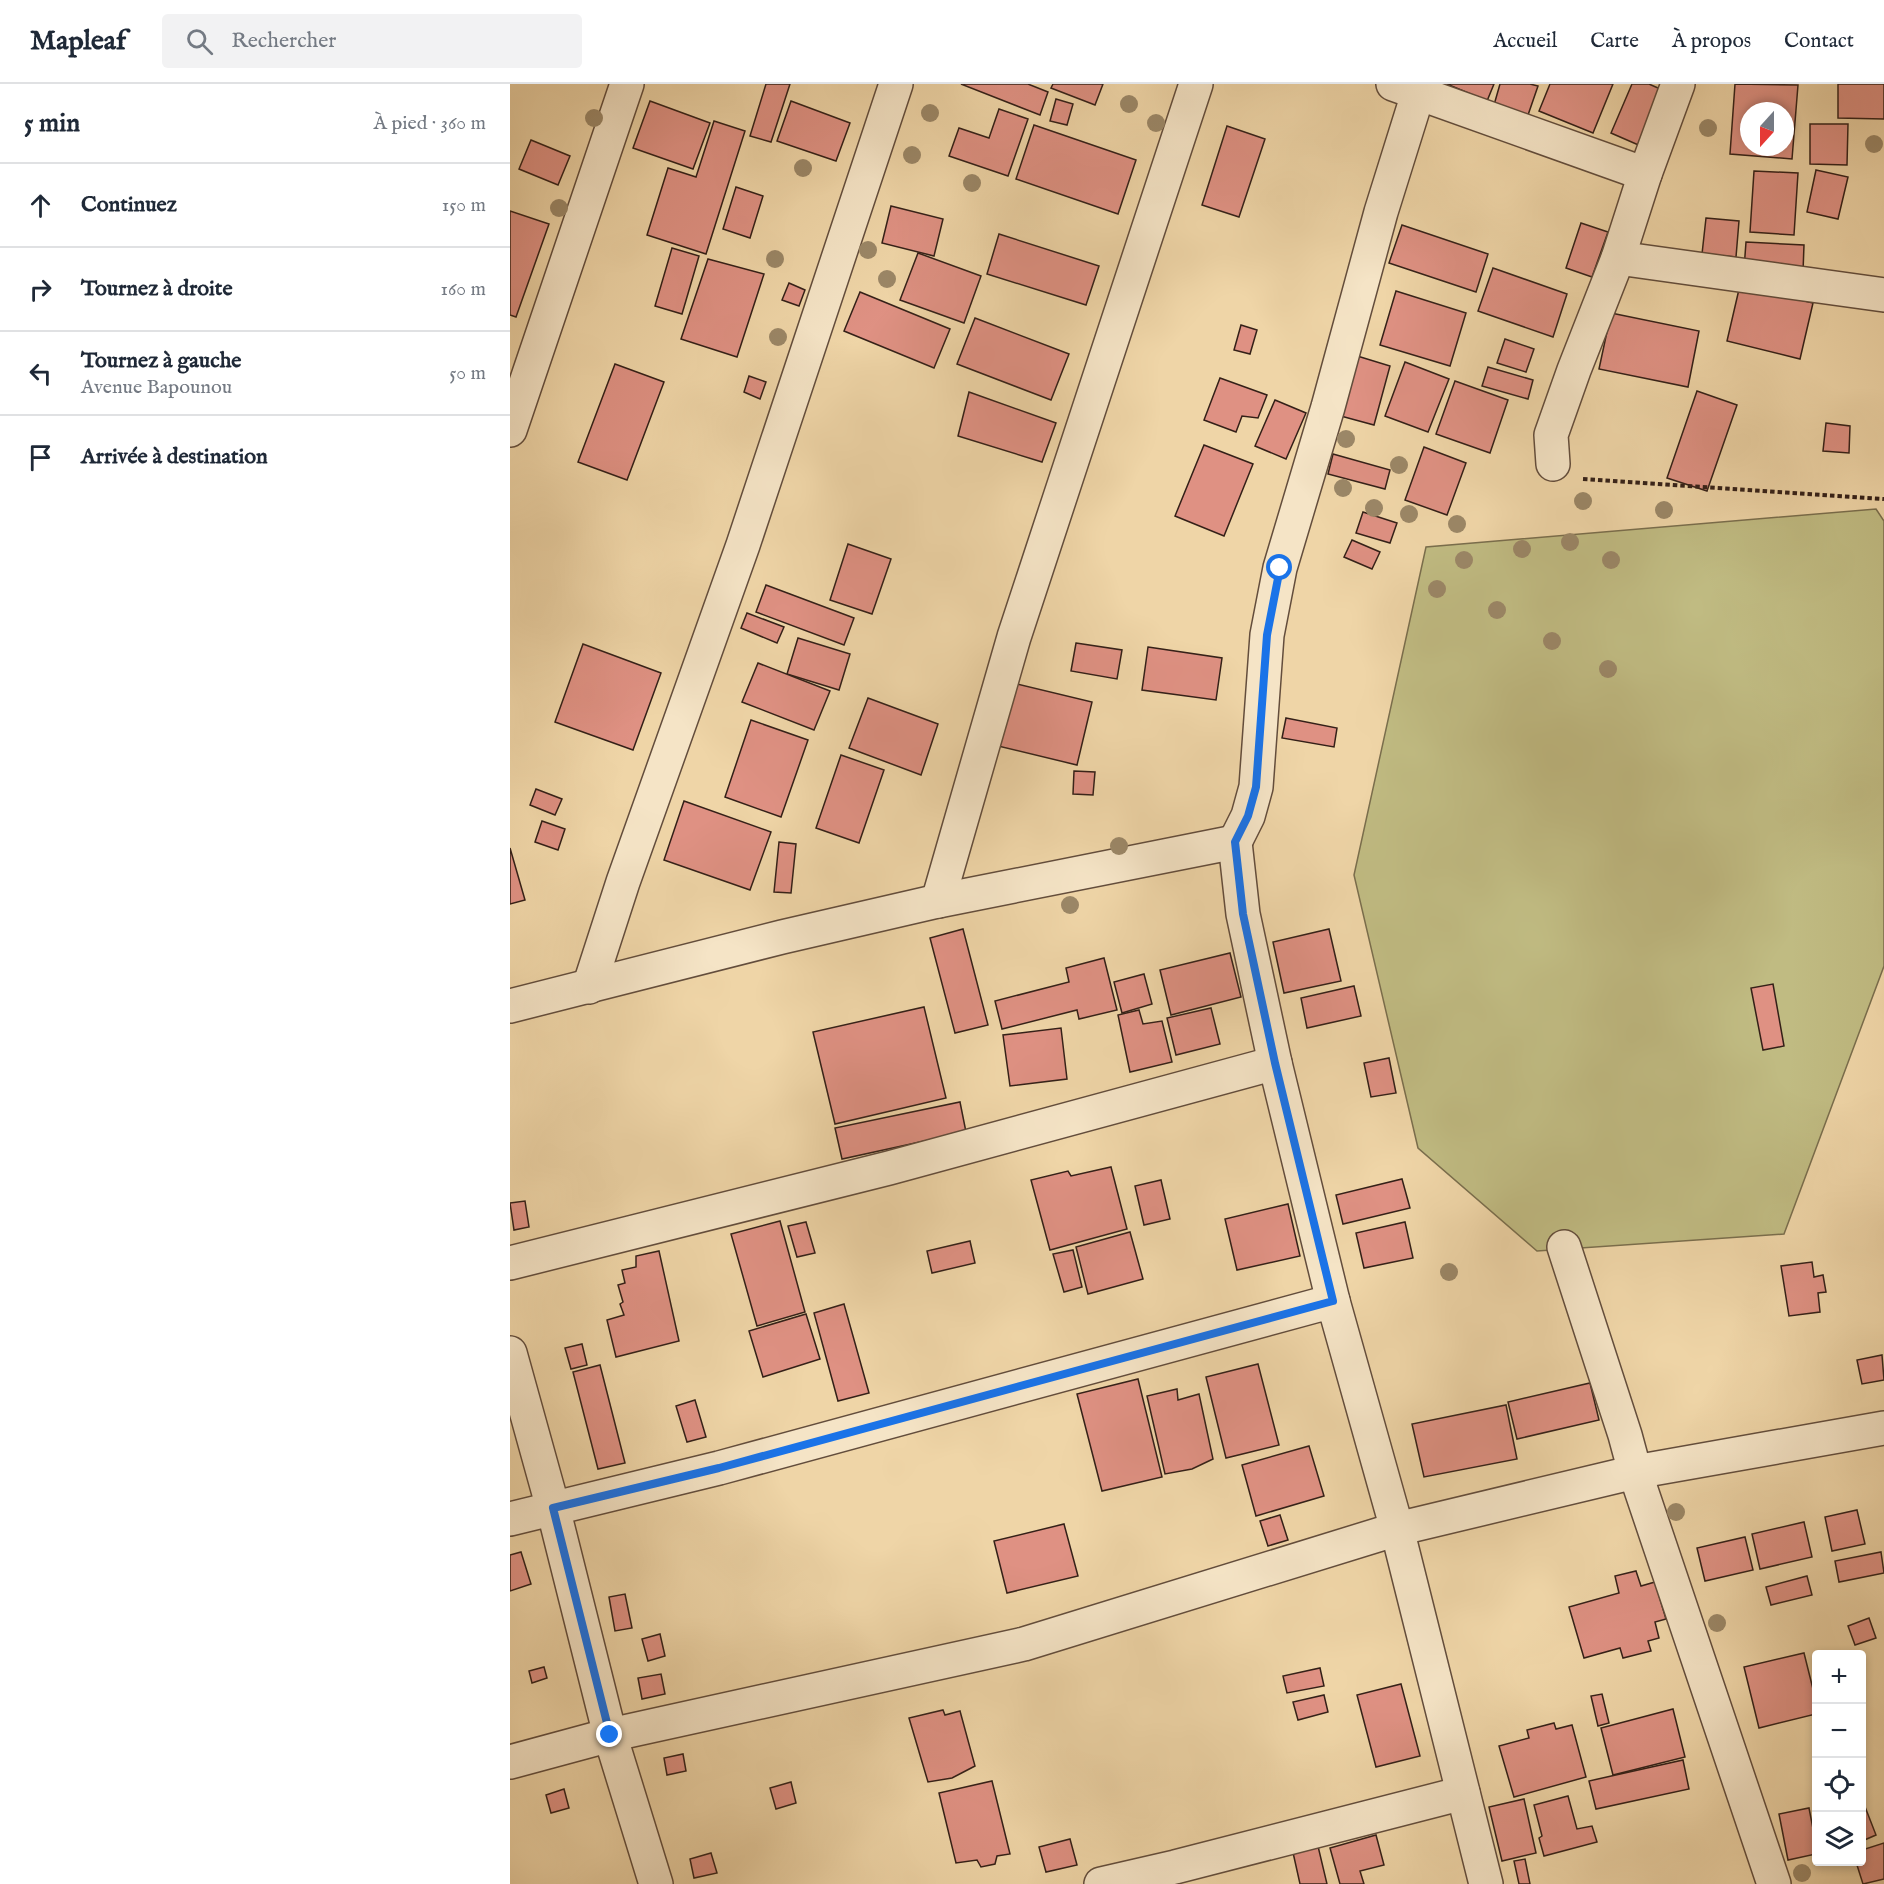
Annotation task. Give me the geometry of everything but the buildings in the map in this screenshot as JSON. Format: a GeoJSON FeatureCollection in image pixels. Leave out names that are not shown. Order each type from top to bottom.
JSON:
{"type":"FeatureCollection","features":[{"type":"Feature","properties":{"kind":"street"},"geometry":{"type":"LineString","coordinates":[[510,430],[627,84]]}},
{"type":"Feature","properties":{"kind":"street"},"geometry":{"type":"LineString","coordinates":[[589,987],[623,882],[743,545],[896,84]]}},
{"type":"Feature","properties":{"kind":"street"},"geometry":{"type":"LineString","coordinates":[[938,901],[1014,637],[1196,84]]}},
{"type":"Feature","properties":{"kind":"street"},"geometry":{"type":"LineString","coordinates":[[1553,464],[1551,435],[1618,258],[1645,174],[1678,84]]}},
{"type":"Feature","properties":{"kind":"street"},"geometry":{"type":"LineString","coordinates":[[1486,1884],[1397,1529],[1333,1301],[1275,1063],[1243,914],[1235,842],[1248,816],[1256,787],[1267,635],[1280,568],[1328,407],[1381,212],[1410,87],[1645,174]]}},
{"type":"Feature","properties":{"kind":"street"},"geometry":{"type":"LineString","coordinates":[[1618,258],[1884,295]]}},
{"type":"Feature","properties":{"kind":"street"},"geometry":{"type":"LineString","coordinates":[[510,1006],[782,937],[938,901],[1235,842]]}},
{"type":"Feature","properties":{"kind":"street"},"geometry":{"type":"LineString","coordinates":[[510,1263],[889,1168],[1275,1063]]}},
{"type":"Feature","properties":{"kind":"street"},"geometry":{"type":"LineString","coordinates":[[1564,1247],[1635,1472],[1774,1884]]}},
{"type":"Feature","properties":{"kind":"street"},"geometry":{"type":"LineString","coordinates":[[510,1519],[719,1468],[1333,1301]]}},
{"type":"Feature","properties":{"kind":"street"},"geometry":{"type":"LineString","coordinates":[[510,1353],[553,1508],[610,1735],[656,1884]]}},
{"type":"Feature","properties":{"kind":"street"},"geometry":{"type":"LineString","coordinates":[[510,1762],[610,1735],[1024,1644],[1397,1529],[1635,1472],[1884,1428]]}},
{"type":"Feature","properties":{"kind":"street"},"geometry":{"type":"LineString","coordinates":[[1101,1884],[1463,1793]]}},
{"type":"Feature","properties":{"kind":"path"},"geometry":{"type":"LineString","coordinates":[[1553,464],[1585,480],[1884,499]]}},
{"type":"Feature","properties":{"kind":"shaded area"},"geometry":{"type":"Polygon","coordinates":[[[1876,509],[1884,521],[1884,966],[1784,1234],[1537,1251],[1418,1148],[1354,875],[1426,547],[1876,509]]]}},
{"type":"Feature","properties":{"kind":"route"},"geometry":{"type":"LineString","coordinates":[[610,1735],[553,1508],[719,1468],[1333,1301],[1275,1063],[1243,914],[1235,842],[1248,816],[1256,787],[1267,635],[1280,568]]}}]}
